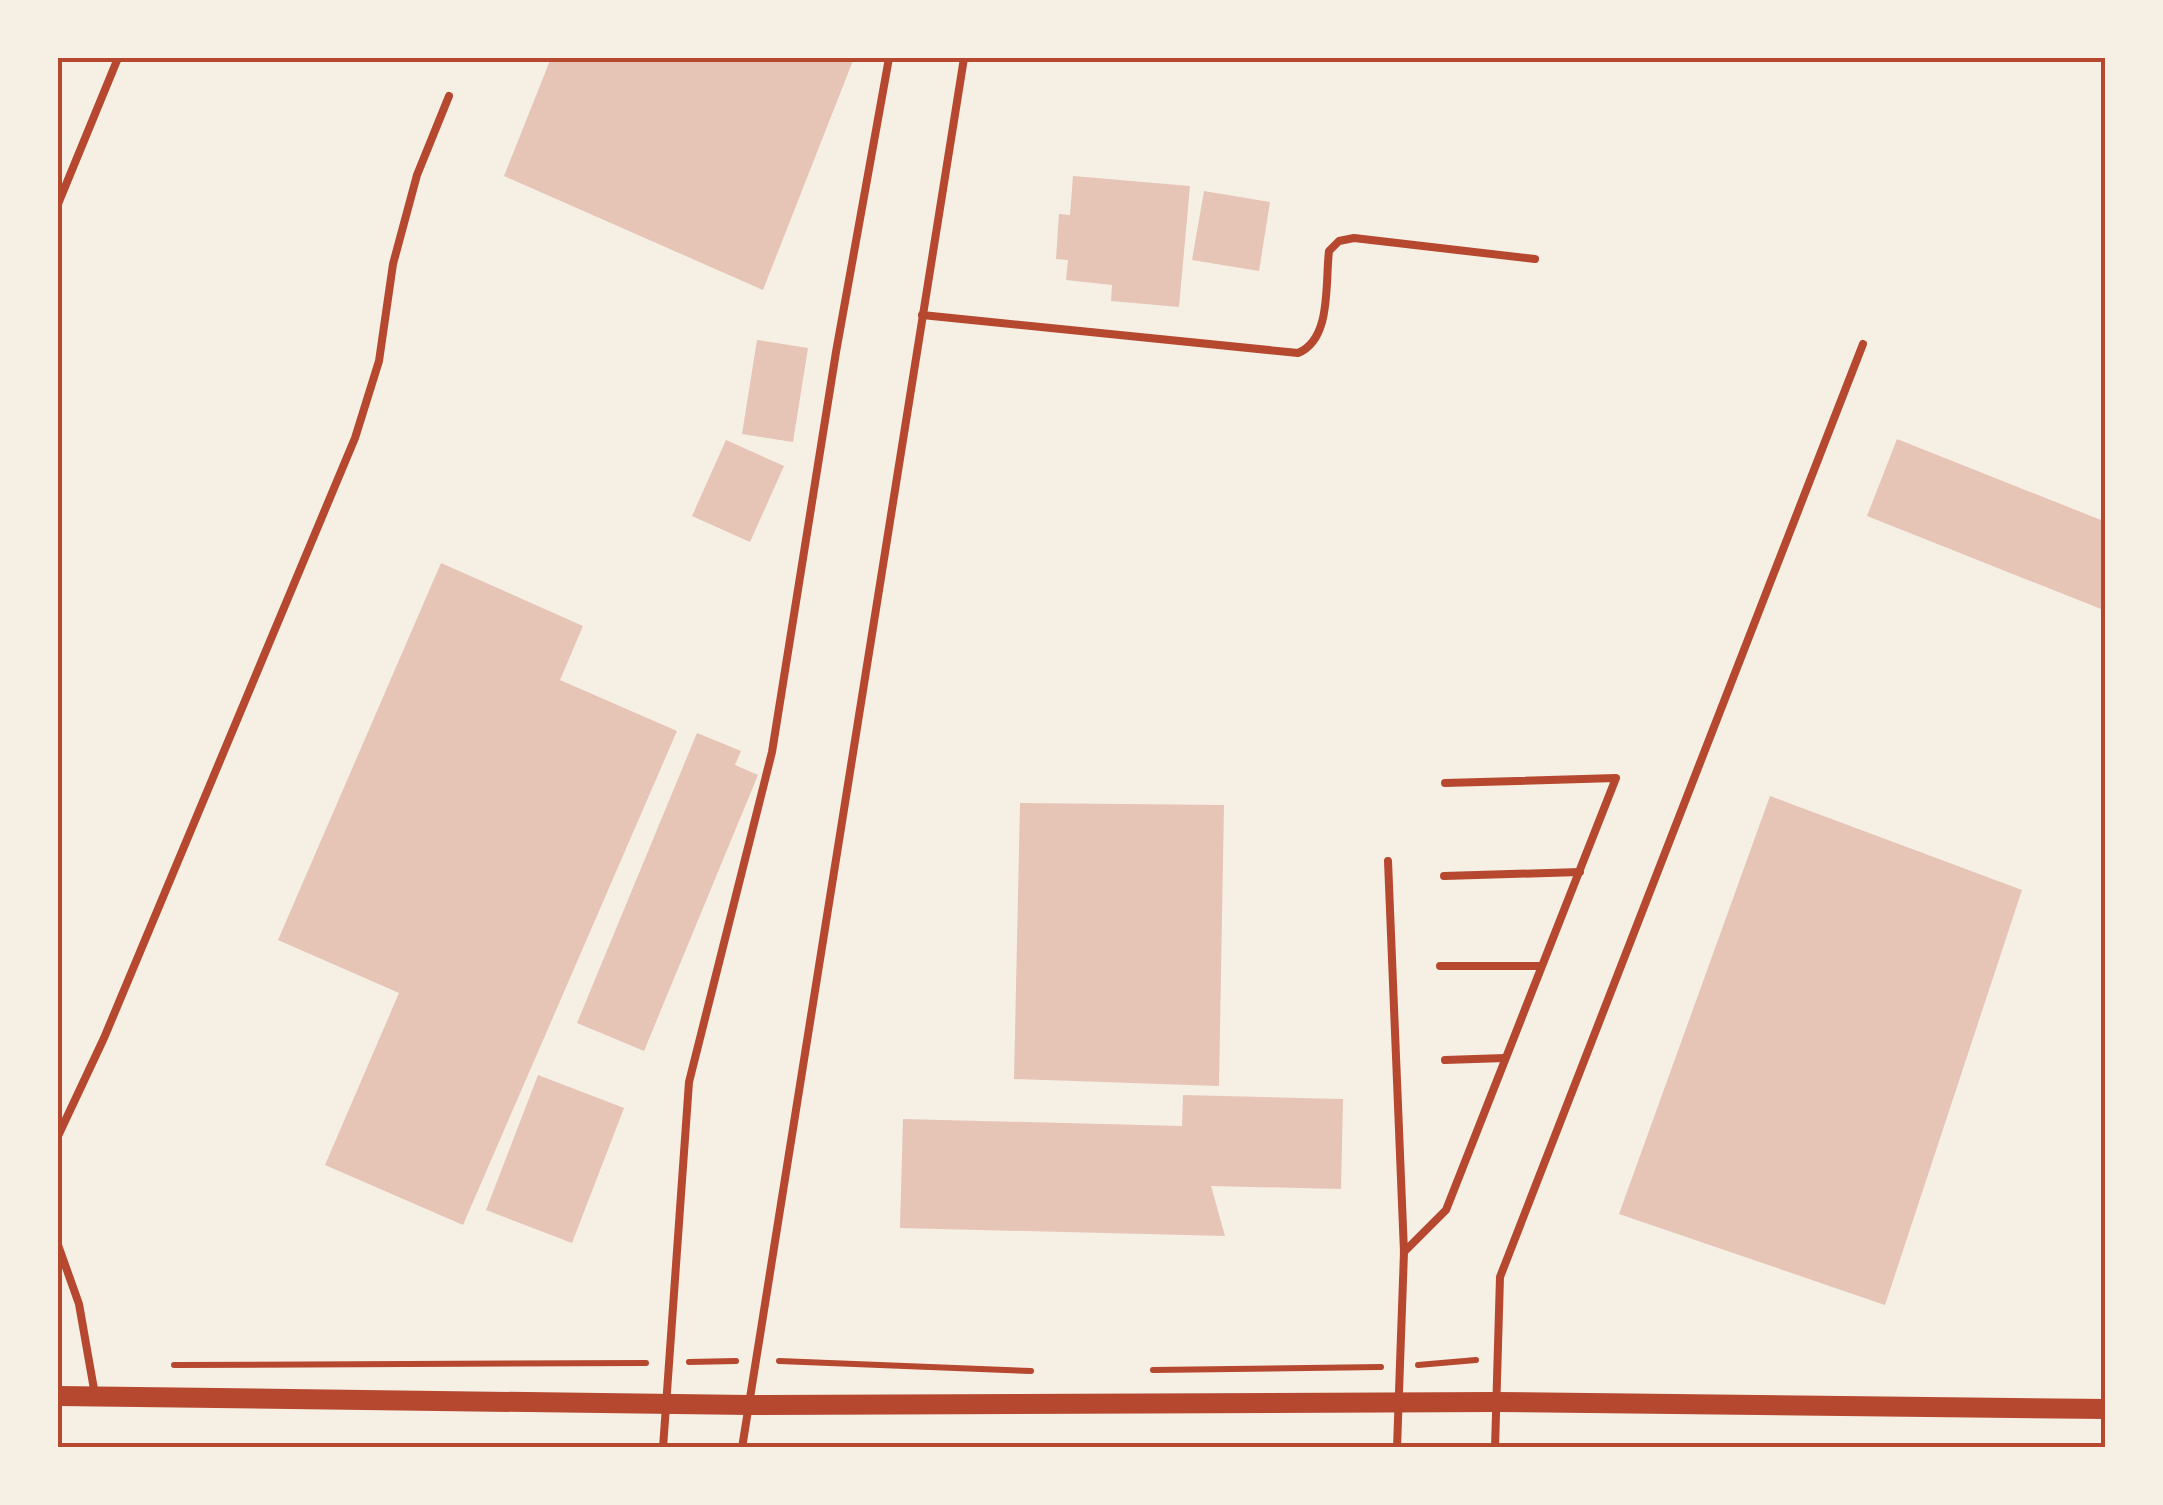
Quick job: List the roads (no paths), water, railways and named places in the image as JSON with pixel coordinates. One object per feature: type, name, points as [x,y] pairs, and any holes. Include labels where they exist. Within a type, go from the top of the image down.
[{"type":"main road","points":[[58,1396],[749,1405],[1496,1402],[2106,1409]]},
{"type":"lane","points":[[58,204],[118,58]]},
{"type":"lane","points":[[663,1448],[688,1082],[772,752],[836,352],[889,58]]},
{"type":"lane","points":[[742,1448],[964,58]]},
{"type":"lane","points":[[58,1136],[104,1038],[355,438],[379,361],[394,264],[416,175],[449,96]]},
{"type":"lane","points":[[922,315],[1298,353],[1313,347],[1320,332],[1329,251],[1339,241],[1354,238],[1535,259]]},
{"type":"lane","points":[[1496,1448],[1500,1277],[1863,344]]},
{"type":"lane","points":[[1404,1252],[1446,1210],[1616,778],[1445,784]]},
{"type":"lane","points":[[1388,861],[1404,1252],[1398,1448]]},
{"type":"lane","points":[[1444,876],[1580,872]]},
{"type":"lane","points":[[1440,966],[1540,966]]},
{"type":"lane","points":[[1445,1060],[1505,1058]]},
{"type":"lane","points":[[58,1245],[79,1304],[95,1396]]}]
